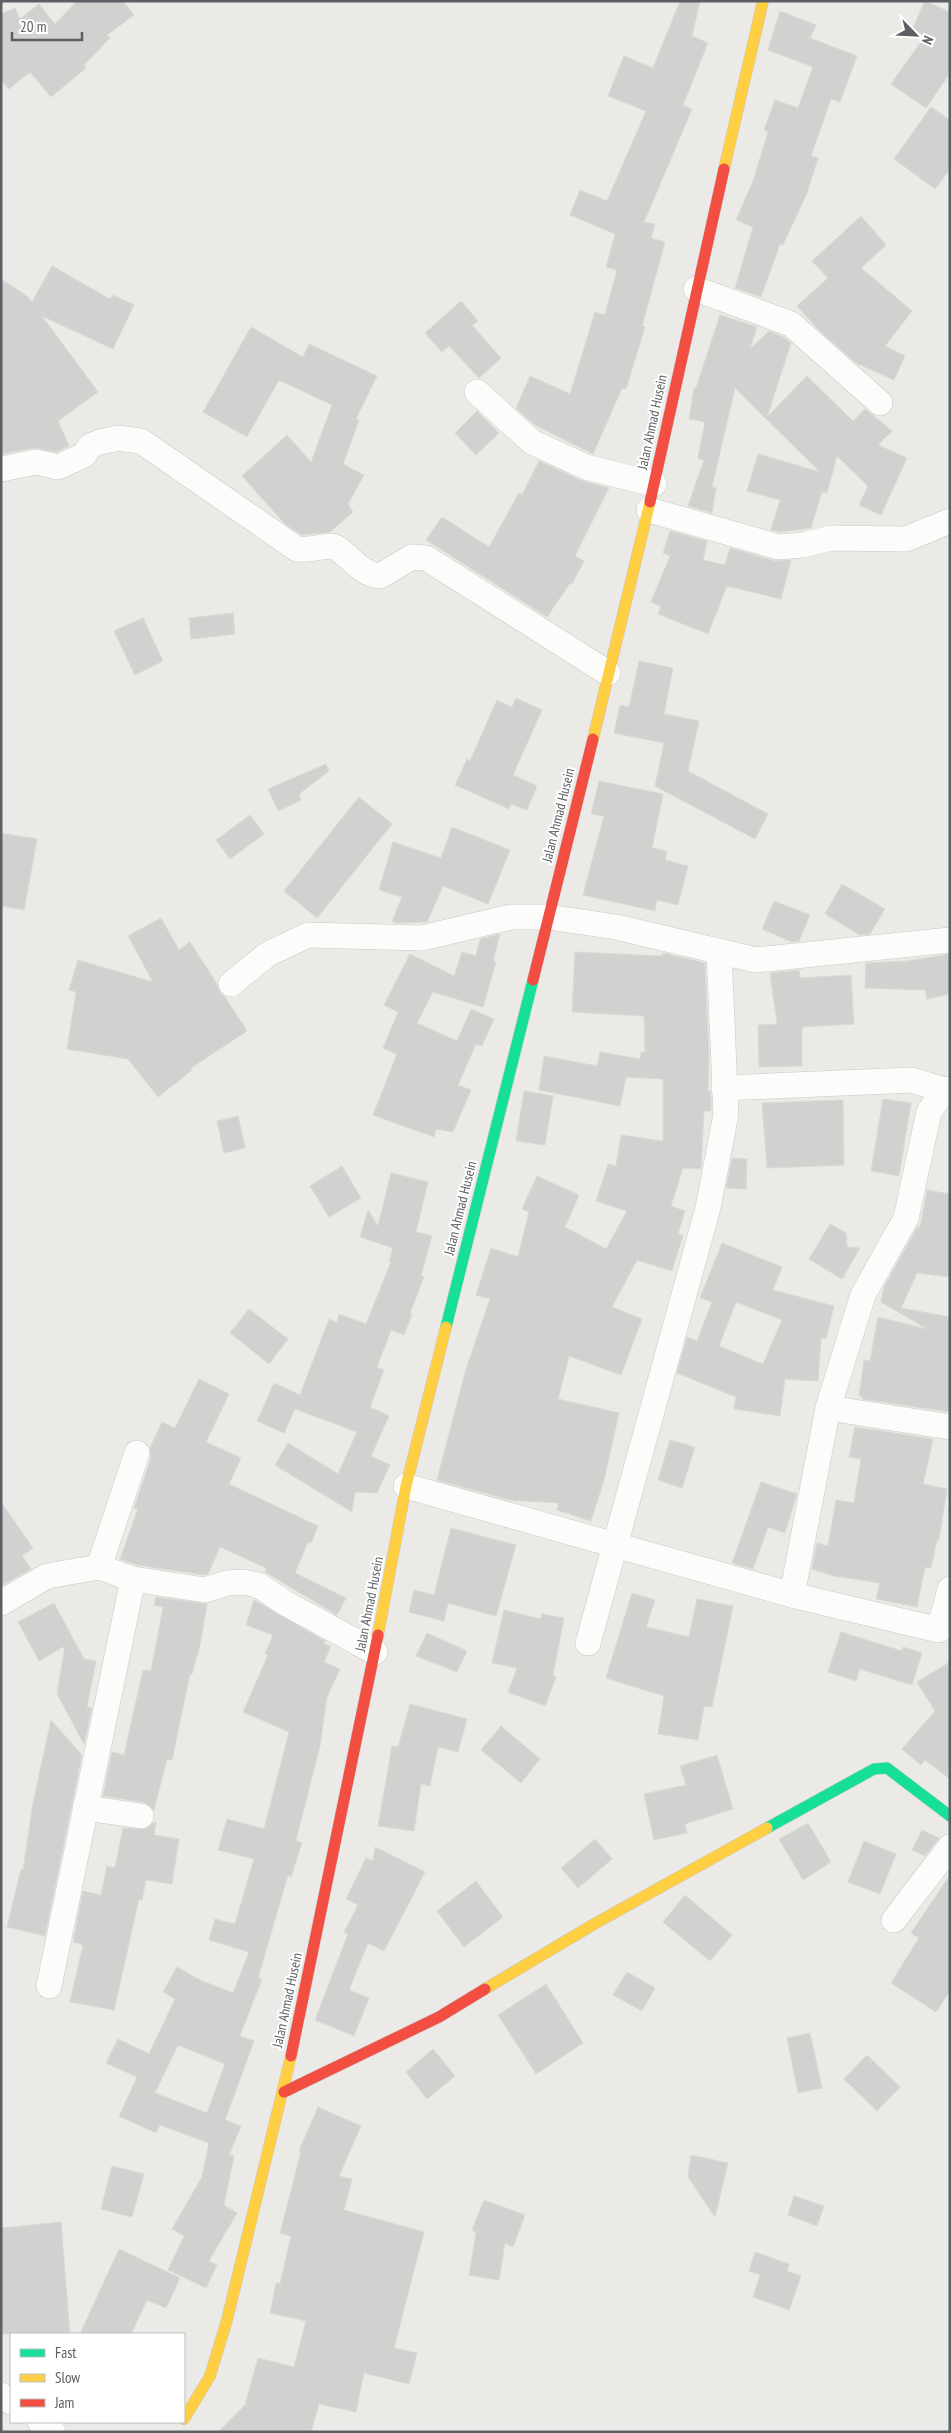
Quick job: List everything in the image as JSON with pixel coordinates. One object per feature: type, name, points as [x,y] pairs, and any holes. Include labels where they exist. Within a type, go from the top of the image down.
[{"type":"main road","name":"Jalan Ahmad Husein","points":[[185,2416],[210,2376],[227,2320],[284,2092],[375,1652],[406,1486],[608,673],[638,561],[696,289],[763,1]]},
{"type":"main road","points":[[284,2092],[439,2017],[596,1923],[874,1769],[887,1768],[950,1816]]},
{"type":"street","points":[[696,289],[791,324],[880,404]]},
{"type":"street","points":[[477,392],[532,442],[586,467],[654,484]]},
{"type":"street","points":[[1,469],[36,462],[58,466],[84,455],[90,446],[100,442],[118,438],[141,441],[297,549],[308,551],[331,546],[367,574],[380,576],[412,558],[426,558],[608,673]]},
{"type":"street","points":[[649,510],[779,547],[803,545],[831,538],[906,539],[950,521]]},
{"type":"street","points":[[230,984],[268,954],[308,935],[422,938],[511,917],[548,917],[616,927],[756,960],[950,940]]},
{"type":"street","points":[[588,1643],[708,1208],[726,1114],[719,951]]},
{"type":"street","points":[[724,1088],[912,1080],[947,1090],[929,1112],[906,1218],[863,1296],[828,1408],[792,1595]]},
{"type":"street","points":[[828,1408],[950,1426]]},
{"type":"street","points":[[99,1567],[137,1453]]},
{"type":"street","points":[[406,1486],[792,1595],[945,1632],[950,1589]]},
{"type":"street","points":[[1,1603],[47,1576],[99,1567],[133,1579],[205,1590],[228,1583],[243,1582],[258,1585],[286,1603],[375,1652]]},
{"type":"street","points":[[49,1986],[133,1579]]},
{"type":"street","points":[[85,1808],[141,1816]]},
{"type":"street","points":[[894,1920],[950,1847]]},
{"type":"street","points":[[41,2423],[53,2432]]},
{"type":"building","points":[[77,1],[123,1],[134,15],[107,35],[110,38],[84,65],[86,68],[51,97],[30,72],[9,89],[1,80],[1,14],[15,8],[20,19],[39,4],[55,24]]},
{"type":"building","points":[[680,1],[700,1],[692,36],[708,43],[683,105],[692,109],[644,222],[655,224],[651,238],[665,242],[642,326],[645,327],[626,389],[622,388],[593,454],[535,425],[516,408],[530,376],[570,394],[595,312],[605,315],[617,270],[606,267],[615,234],[570,215],[580,190],[607,201],[646,111],[608,96],[624,56],[653,68]]},
{"type":"building","points":[[925,1],[950,12],[950,73],[926,108],[891,84],[925,36],[912,30]]},
{"type":"building","points":[[780,11],[816,25],[810,38],[857,56],[840,102],[831,99],[811,156],[818,158],[807,193],[783,245],[780,244],[761,297],[735,288],[753,227],[736,220],[753,181],[768,132],[764,130],[775,100],[798,108],[813,67],[768,50]]},
{"type":"building","points":[[931,107],[950,120],[950,169],[935,189],[894,159]]},
{"type":"building","points":[[861,216],[886,245],[861,268],[912,311],[885,346],[905,356],[894,380],[856,363],[819,330],[797,306],[828,278],[812,261]]},
{"type":"building","points":[[52,266],[110,299],[113,295],[134,305],[113,349],[42,316],[98,392],[58,421],[69,446],[56,452],[34,448],[1,454],[1,279],[27,296],[32,302]]},
{"type":"building","points":[[461,301],[478,321],[472,325],[501,358],[479,378],[449,346],[442,352],[425,333]]},
{"type":"building","points":[[720,315],[757,327],[750,349],[769,331],[791,343],[767,417],[807,376],[853,421],[865,409],[892,431],[878,445],[907,458],[881,515],[859,505],[868,486],[837,456],[827,493],[822,492],[811,528],[780,532],[771,530],[780,500],[747,491],[758,454],[820,472],[735,388],[712,487],[716,488],[712,513],[688,506],[704,460],[698,458],[705,422],[689,419],[694,388],[696,388]]},
{"type":"building","points":[[251,327],[303,357],[309,344],[377,376],[356,419],[359,420],[343,464],[364,475],[348,504],[353,512],[330,532],[302,535],[285,524],[242,476],[287,435],[311,462],[332,405],[279,380],[247,437],[203,412]]},
{"type":"building","points":[[477,411],[499,433],[476,455],[455,433]]},
{"type":"building","points":[[539,461],[580,480],[609,488],[575,556],[584,561],[572,584],[570,583],[547,617],[426,540],[442,517],[489,547],[519,493],[522,495]]},
{"type":"building","points":[[670,531],[707,541],[703,560],[725,565],[730,548],[775,561],[791,560],[781,599],[727,586],[708,634],[658,614],[661,606],[651,602],[670,556],[663,553]]},
{"type":"building","points":[[233,613],[235,634],[191,639],[189,618]]},
{"type":"building","points":[[143,618],[163,661],[135,675],[114,631]]},
{"type":"building","points":[[639,661],[673,668],[664,714],[699,721],[688,771],[768,814],[755,839],[655,786],[664,743],[614,733],[620,705],[629,707]]},
{"type":"building","points":[[516,698],[542,710],[513,775],[537,786],[527,810],[511,804],[509,809],[455,785],[467,759],[470,761],[497,700],[512,707]]},
{"type":"building","points":[[326,764],[329,771],[299,794],[301,800],[278,811],[268,789]]},
{"type":"building","points":[[599,781],[663,794],[652,848],[667,851],[665,860],[688,866],[678,905],[657,900],[655,911],[583,895],[604,816],[591,814]]},
{"type":"building","points":[[359,797],[392,824],[317,918],[284,891]]},
{"type":"building","points":[[250,815],[264,834],[230,859],[216,840]]},
{"type":"building","points":[[452,827],[510,850],[488,904],[443,886],[427,922],[396,923],[392,921],[402,897],[379,890],[393,842],[441,858]]},
{"type":"building","points":[[1,833],[37,839],[24,910],[1,906]]},
{"type":"building","points":[[842,884],[885,909],[870,934],[860,935],[825,914]]},
{"type":"building","points":[[774,901],[810,915],[799,941],[792,942],[762,929]]},
{"type":"building","points":[[161,918],[179,950],[190,942],[217,984],[220,993],[225,997],[247,1031],[191,1068],[192,1070],[158,1097],[128,1059],[67,1049],[76,992],[69,990],[78,960],[153,982],[128,936]]},
{"type":"building","points":[[500,934],[493,961],[496,962],[483,1007],[433,992],[417,1023],[457,1041],[471,1009],[494,1019],[482,1046],[476,1044],[458,1085],[471,1090],[453,1132],[436,1129],[434,1137],[373,1115],[397,1054],[383,1048],[398,1012],[384,1005],[410,954],[454,976],[462,952],[476,956],[480,939]]},
{"type":"building","points":[[575,952],[662,956],[663,953],[705,963],[709,1056],[708,1091],[711,1092],[711,1111],[704,1111],[701,1169],[683,1168],[671,1206],[685,1211],[678,1234],[683,1235],[672,1271],[637,1260],[612,1307],[642,1319],[621,1375],[569,1356],[558,1399],[619,1413],[604,1480],[591,1521],[557,1510],[559,1503],[510,1500],[437,1480],[466,1369],[490,1299],[476,1295],[491,1248],[518,1257],[529,1212],[522,1209],[537,1176],[579,1195],[565,1227],[606,1249],[627,1211],[596,1201],[608,1164],[616,1166],[621,1135],[663,1141],[663,1079],[626,1077],[620,1106],[539,1090],[544,1056],[597,1066],[600,1052],[640,1059],[641,1052],[645,1052],[644,1016],[572,1012]]},
{"type":"building","points":[[950,954],[950,994],[927,999],[925,990],[865,988],[866,963],[907,961]]},
{"type":"building","points":[[799,970],[800,978],[851,975],[854,1024],[802,1027],[802,1066],[759,1067],[758,1025],[777,1024],[770,973]]},
{"type":"building","points":[[524,1091],[553,1096],[545,1145],[516,1141]]},
{"type":"building","points":[[883,1099],[911,1103],[899,1176],[871,1171]]},
{"type":"building","points":[[843,1100],[844,1165],[767,1168],[762,1103]]},
{"type":"building","points":[[238,1116],[245,1148],[224,1153],[217,1121]]},
{"type":"building","points":[[732,1158],[747,1159],[746,1189],[726,1188]]},
{"type":"building","points":[[342,1166],[361,1198],[329,1217],[310,1186]]},
{"type":"building","points":[[391,1173],[428,1182],[416,1232],[432,1236],[421,1276],[424,1277],[404,1335],[391,1330],[377,1367],[384,1370],[370,1407],[389,1416],[371,1456],[390,1465],[377,1493],[355,1492],[352,1512],[275,1465],[288,1443],[338,1474],[357,1432],[295,1409],[284,1433],[257,1421],[274,1383],[300,1395],[329,1319],[337,1323],[339,1314],[366,1324],[391,1262],[389,1262],[393,1248],[360,1237],[368,1210],[378,1226]]},
{"type":"building","points":[[927,1190],[950,1194],[950,1277],[917,1273],[901,1308],[950,1317],[950,1412],[862,1399],[862,1396],[859,1396],[864,1360],[870,1361],[878,1317],[927,1329],[881,1302],[884,1287],[918,1226],[920,1228]]},
{"type":"building","points":[[830,1224],[846,1233],[847,1247],[860,1248],[842,1279],[809,1259]]},
{"type":"building","points":[[722,1243],[782,1267],[773,1290],[834,1306],[826,1339],[821,1338],[818,1381],[785,1379],[780,1416],[734,1409],[736,1397],[677,1373],[687,1337],[697,1341],[712,1302],[700,1298]],"holes":[[[736,1302],[782,1320],[763,1364],[719,1346]]]},
{"type":"building","points":[[249,1309],[288,1339],[269,1364],[230,1333]]},
{"type":"building","points":[[199,1379],[229,1394],[206,1442],[241,1458],[229,1484],[318,1526],[311,1543],[308,1542],[295,1573],[346,1598],[337,1615],[265,1572],[266,1568],[220,1547],[208,1574],[204,1575],[137,1565],[120,1559],[138,1509],[134,1508],[151,1458],[150,1448],[162,1422],[175,1428]]},
{"type":"building","points":[[855,1427],[933,1439],[923,1484],[947,1489],[939,1540],[937,1540],[931,1568],[925,1567],[917,1607],[876,1599],[880,1583],[834,1576],[812,1569],[817,1543],[828,1546],[836,1500],[854,1503],[861,1459],[849,1457]]},
{"type":"building","points":[[670,1440],[695,1447],[682,1488],[658,1480]]},
{"type":"building","points":[[761,1482],[797,1494],[785,1533],[768,1527],[753,1569],[732,1563]]},
{"type":"building","points":[[1,1502],[33,1548],[22,1556],[31,1569],[3,1585],[1,1582]]},
{"type":"building","points":[[451,1528],[516,1545],[496,1616],[448,1603],[444,1621],[409,1612],[414,1590],[434,1595]]},
{"type":"building","points":[[632,1593],[655,1600],[646,1627],[689,1637],[697,1599],[733,1606],[712,1707],[704,1706],[698,1740],[658,1734],[664,1696],[606,1678]]},
{"type":"building","points":[[156,1597],[207,1604],[200,1645],[192,1674],[190,1674],[172,1760],[167,1759],[154,1810],[143,1802],[103,1796],[112,1752],[124,1755],[143,1670],[151,1671],[163,1607],[154,1605]]},
{"type":"building","points":[[254,1600],[325,1641],[324,1644],[331,1646],[324,1662],[340,1669],[327,1697],[320,1746],[296,1840],[302,1843],[291,1877],[288,1875],[258,1978],[262,1979],[240,2036],[254,2041],[225,2120],[241,2126],[229,2155],[234,2156],[224,2205],[237,2213],[209,2261],[217,2265],[206,2288],[168,2270],[184,2236],[172,2229],[202,2177],[209,2143],[160,2125],[156,2133],[119,2116],[137,2077],[106,2063],[118,2039],[149,2054],[175,1999],[163,1992],[177,1967],[200,1980],[233,1993],[249,1952],[209,1940],[215,1919],[235,1924],[254,1859],[218,1850],[227,1819],[264,1829],[289,1732],[243,1712],[268,1655],[265,1654],[273,1635],[246,1625]],"holes":[[[178,2045],[225,2064],[207,2113],[155,2093]]]},
{"type":"building","points":[[54,1603],[84,1659],[96,1661],[87,1707],[92,1708],[84,1744],[57,1694],[65,1646],[39,1661],[18,1622]]},
{"type":"building","points":[[504,1610],[541,1619],[542,1614],[564,1618],[553,1675],[556,1677],[545,1706],[508,1692],[517,1668],[492,1663]]},
{"type":"building","points":[[841,1632],[902,1651],[903,1647],[922,1653],[912,1685],[860,1669],[856,1681],[828,1672]]},
{"type":"building","points":[[427,1633],[467,1651],[457,1672],[416,1656]]},
{"type":"building","points":[[950,1662],[950,1779],[925,1760],[921,1765],[902,1749],[935,1711],[917,1682]]},
{"type":"building","points":[[410,1704],[467,1719],[458,1752],[438,1747],[430,1786],[421,1784],[414,1831],[378,1826],[392,1746],[398,1747]]},
{"type":"building","points":[[51,1720],[82,1755],[45,1936],[7,1927],[21,1869],[23,1870],[33,1803]]},
{"type":"building","points":[[501,1726],[540,1759],[521,1783],[481,1750]]},
{"type":"building","points":[[717,1755],[733,1809],[685,1824],[687,1833],[654,1840],[644,1794],[686,1785],[680,1766]]},
{"type":"building","points":[[153,1823],[156,1823],[154,1835],[179,1839],[172,1884],[146,1880],[142,1900],[139,1899],[114,2010],[70,2002],[83,1945],[73,1942],[83,1891],[101,1895],[107,1866],[115,1868],[123,1828],[146,1829]]},
{"type":"building","points":[[808,1823],[831,1862],[803,1880],[779,1839]]},
{"type":"building","points":[[922,1830],[939,1838],[925,1856],[912,1850]]},
{"type":"building","points":[[595,1839],[612,1859],[578,1888],[561,1868]]},
{"type":"building","points":[[864,1841],[896,1854],[880,1894],[848,1882]]},
{"type":"building","points":[[375,1847],[425,1872],[384,1951],[368,1943],[349,1990],[369,1998],[354,2036],[315,2020],[348,1934],[344,1932],[358,1905],[346,1899],[366,1858],[373,1861]]},
{"type":"building","points":[[950,1875],[950,1991],[936,2012],[891,1983],[919,1938],[911,1933]]},
{"type":"building","points":[[476,1881],[503,1917],[464,1947],[437,1911]]},
{"type":"building","points":[[685,1895],[732,1935],[710,1961],[663,1922]]},
{"type":"building","points":[[627,1972],[655,1988],[642,2011],[613,1995]]},
{"type":"building","points":[[546,1984],[583,2043],[536,2074],[498,2015]]},
{"type":"building","points":[[810,2033],[822,2088],[798,2093],[787,2038]]},
{"type":"building","points":[[433,2049],[455,2076],[427,2099],[406,2072]]},
{"type":"building","points":[[867,2055],[900,2087],[877,2111],[844,2079]]},
{"type":"building","points":[[318,2107],[361,2126],[339,2176],[352,2179],[344,2210],[424,2232],[394,2348],[417,2353],[409,2384],[364,2373],[356,2412],[319,2404],[311,2432],[218,2432],[245,2405],[258,2358],[294,2367],[306,2321],[270,2313],[276,2283],[280,2284],[291,2236],[280,2233],[301,2152],[299,2151]]},
{"type":"building","points":[[691,2155],[728,2163],[715,2217],[688,2177]]},
{"type":"building","points":[[112,2166],[144,2174],[132,2217],[101,2209]]},
{"type":"building","points":[[794,2196],[824,2206],[817,2226],[788,2215]]},
{"type":"building","points":[[484,2200],[525,2215],[513,2247],[505,2243],[499,2280],[469,2275],[476,2232],[472,2230]]},
{"type":"building","points":[[61,2222],[70,2333],[1,2334],[1,2228]]},
{"type":"building","points":[[119,2249],[180,2278],[166,2308],[147,2300],[131,2333],[80,2333]]},
{"type":"building","points":[[755,2252],[789,2264],[787,2271],[801,2276],[789,2310],[753,2297],[760,2275],[749,2271]]},
{"type":"traffic: fast","points":[[446,1327],[533,980]]},
{"type":"traffic: fast","points":[[767,1828],[874,1769],[887,1768],[950,1816]]},
{"type":"traffic: slow","points":[[724,169],[763,1]]},
{"type":"traffic: slow","points":[[593,739],[650,502]]},
{"type":"traffic: slow","points":[[378,1635],[406,1486],[446,1327]]},
{"type":"traffic: slow","points":[[485,1989],[596,1923],[767,1828]]},
{"type":"traffic: slow","points":[[185,2417],[210,2376],[227,2320],[291,2056]]},
{"type":"traffic: jam","points":[[650,502],[724,169]]},
{"type":"traffic: jam","points":[[533,980],[593,739]]},
{"type":"traffic: jam","points":[[291,2056],[378,1635]]},
{"type":"traffic: jam","points":[[284,2092],[439,2017],[485,1989]]}]
